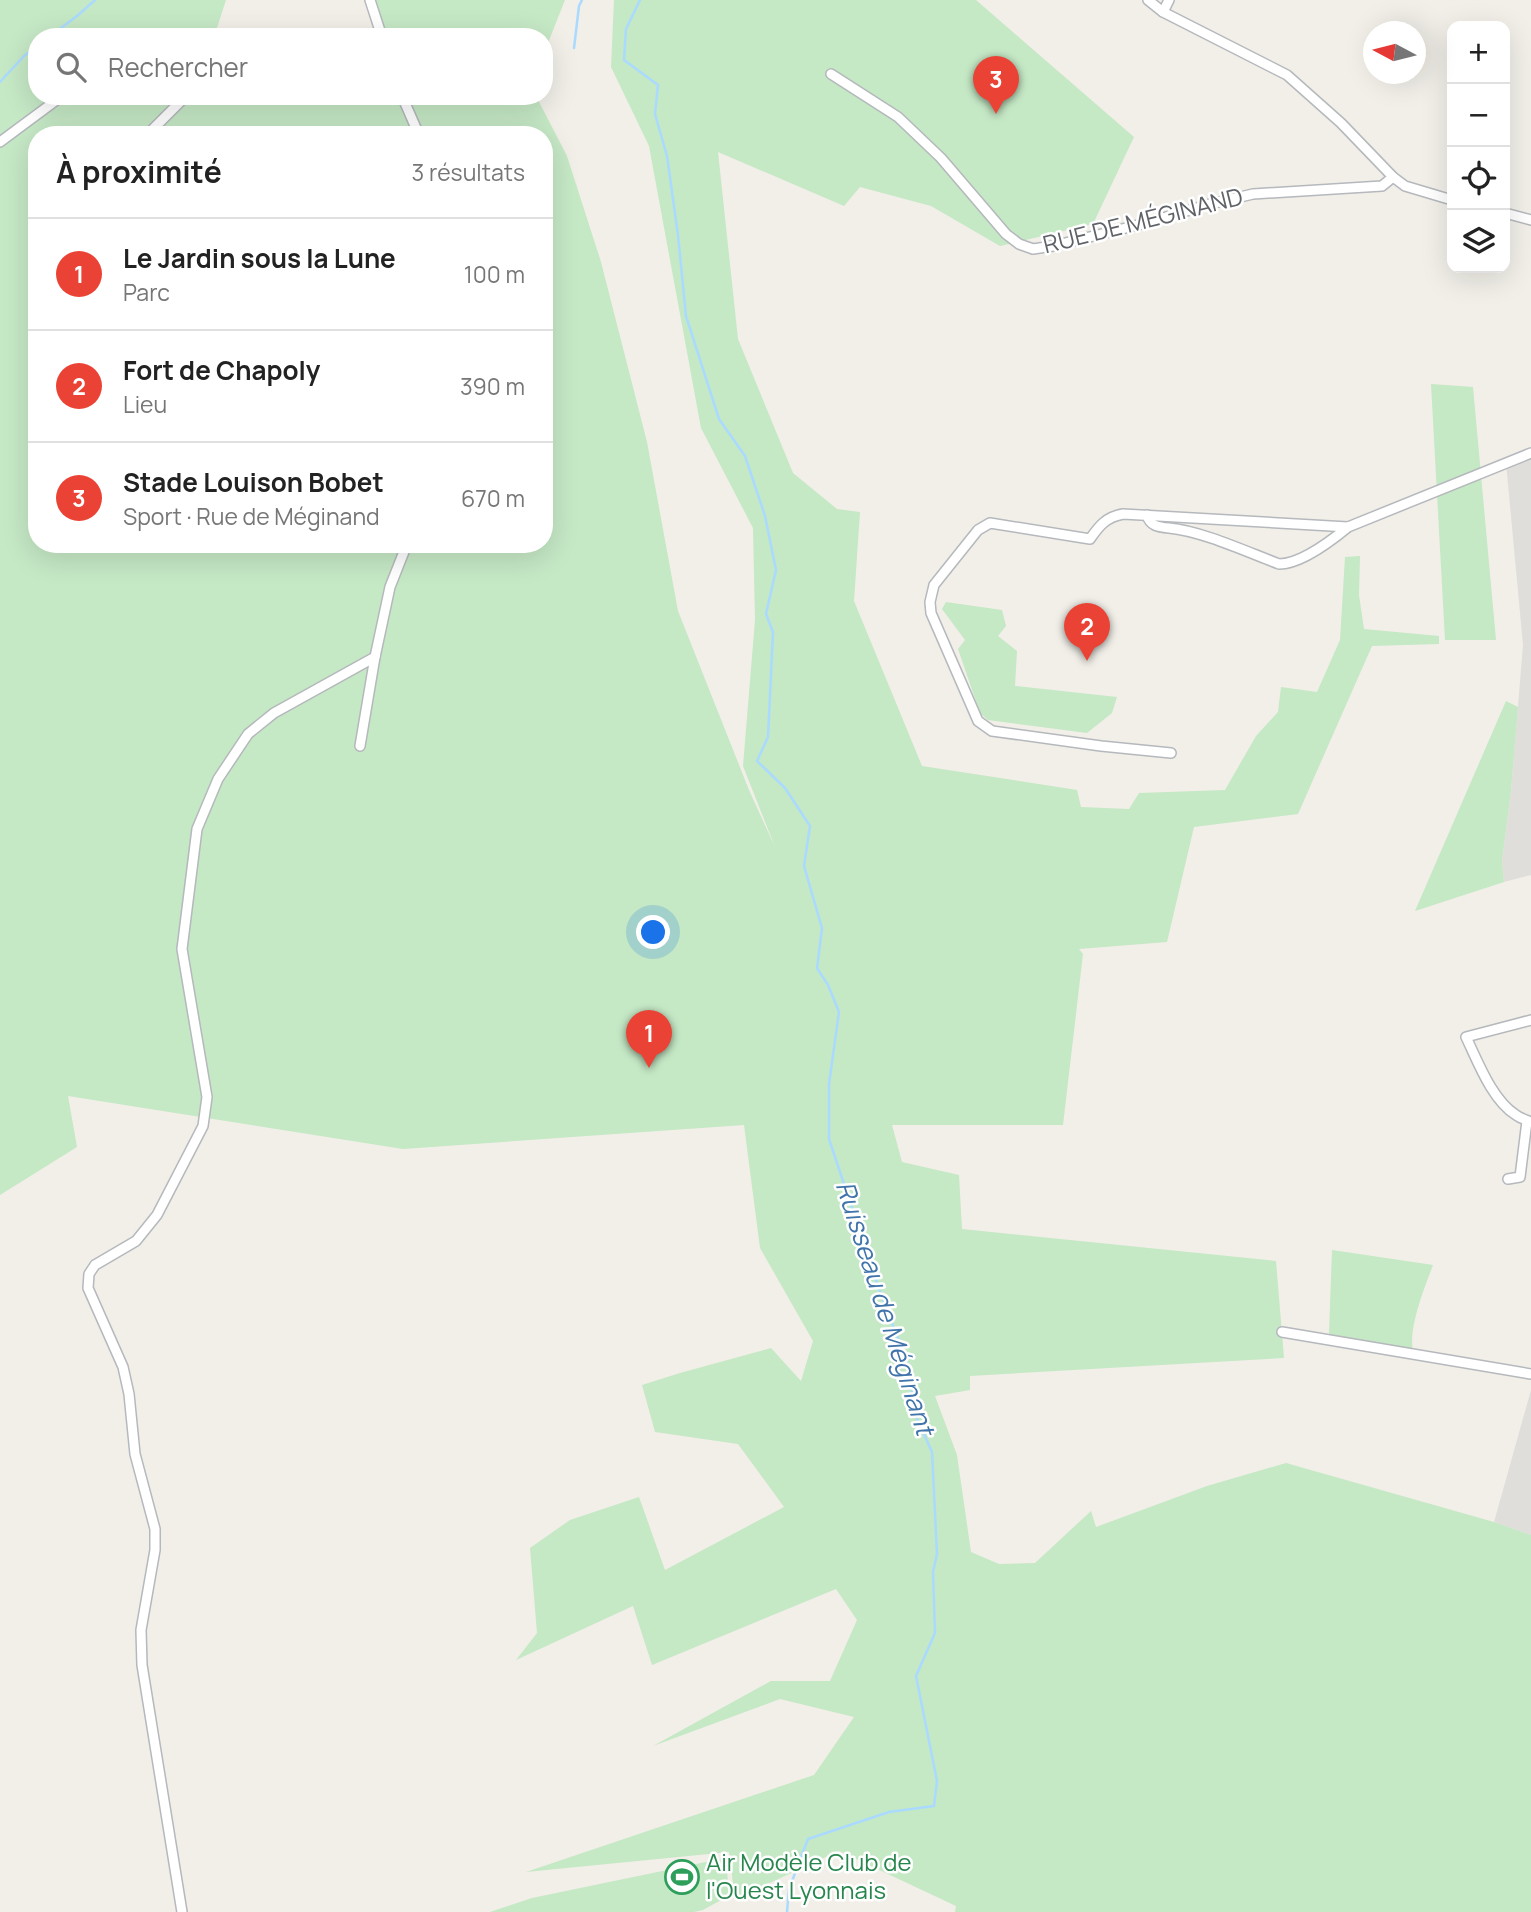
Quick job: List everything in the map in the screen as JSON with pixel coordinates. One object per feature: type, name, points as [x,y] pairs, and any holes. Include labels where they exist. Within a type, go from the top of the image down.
[{"type":"street","points":[[370,0],[379,28]]},
{"type":"street","points":[[1147,0],[1163,12],[1287,75],[1340,123],[1393,177],[1405,186],[1447,199]]},
{"type":"street","points":[[1163,12],[1169,0]]},
{"type":"street","name":"RUE DE MÉGINAND","points":[[831,74],[898,117],[941,159],[1006,234],[1019,244],[1033,249],[1133,227],[1253,194],[1382,186],[1393,177]]},
{"type":"street","points":[[0,142],[50,105]]},
{"type":"street","points":[[156,126],[177,105]]},
{"type":"street","points":[[406,105],[415,126]]},
{"type":"street","points":[[1510,214],[1531,220]]},
{"type":"street","points":[[1147,515],[1150,523],[1156,526],[1183,529],[1279,564],[1292,563],[1332,540],[1348,527],[1531,453]]},
{"type":"street","points":[[1171,753],[992,730],[978,721],[931,613],[930,602],[934,585],[978,530],[990,523],[1090,540],[1103,522],[1112,516],[1123,514],[1348,527]]},
{"type":"street","points":[[359,746],[390,587],[403,553]]},
{"type":"street","points":[[181,1912],[142,1665],[141,1630],[155,1550],[155,1529],[135,1454],[130,1394],[123,1367],[88,1288],[89,1274],[95,1265],[136,1241],[158,1215],[203,1126],[207,1097],[182,949],[197,829],[218,779],[248,734],[274,713],[375,657]]},
{"type":"street","points":[[1508,1179],[1520,1177],[1529,1122],[1515,1115],[1500,1100],[1484,1075],[1466,1037],[1531,1020]]},
{"type":"street","points":[[1282,1332],[1531,1374]]},
{"type":"shaded area","points":[[1531,455],[1531,875],[1504,882],[1502,861],[1511,791],[1523,645],[1506,463]]},
{"type":"shaded area","points":[[1531,1390],[1531,1535],[1494,1522]]},
{"type":"green space","points":[[0,0],[226,0],[217,28],[28,28],[28,105],[541,105],[552,126],[28,126],[28,553],[553,553],[553,129],[567,156],[601,262],[647,442],[678,611],[749,790],[775,847],[743,766],[755,620],[753,528],[701,428],[649,146],[611,67],[614,0],[976,0],[1134,137],[1093,224],[1000,246],[931,206],[860,187],[844,206],[718,152],[738,339],[793,473],[837,509],[860,512],[854,601],[922,766],[1077,790],[1081,807],[1129,809],[1139,793],[1225,790],[1256,736],[1278,712],[1281,687],[1317,692],[1340,640],[1345,557],[1360,556],[1359,595],[1364,629],[1439,636],[1439,644],[1372,646],[1298,814],[1194,827],[1167,942],[1079,949],[1083,954],[1063,1125],[892,1125],[902,1162],[959,1175],[962,1229],[1276,1261],[1284,1358],[970,1376],[970,1390],[935,1396],[957,1455],[971,1552],[999,1564],[1035,1563],[1091,1511],[1096,1527],[1207,1486],[1286,1463],[1531,1535],[1531,1912],[955,1912],[956,1906],[839,1851],[735,1899],[729,1852],[526,1872],[814,1775],[854,1717],[780,1699],[653,1746],[771,1681],[830,1681],[857,1620],[836,1589],[652,1665],[633,1606],[516,1660],[537,1633],[530,1548],[570,1520],[639,1497],[665,1570],[784,1507],[738,1444],[655,1432],[642,1385],[771,1348],[801,1381],[813,1341],[760,1248],[744,1125],[403,1149],[68,1096],[77,1147],[0,1195]]},
{"type":"green space","points":[[370,0],[565,0],[553,30],[553,28],[379,28]]},
{"type":"green space","points":[[1431,384],[1473,387],[1496,640],[1445,640]]},
{"type":"green space","points":[[946,602],[1002,610],[1006,626],[998,636],[1017,651],[1015,686],[1117,697],[1112,713],[1087,733],[988,720],[980,713],[958,649],[965,640],[942,609]]},
{"type":"green space","points":[[1506,701],[1518,707],[1502,861],[1504,882],[1415,911]]},
{"type":"green space","points":[[1332,1250],[1433,1265],[1414,1322],[1414,1354],[1323,1339],[1329,1334]]},
{"type":"green space","name":"Air Modèle Club de l'Ouest Lyonnais","points":[[725,1858],[730,1895],[703,1910],[490,1912],[532,1898]]},
{"type":"waterway","points":[[61,28],[95,0]]},
{"type":"waterway","points":[[574,48],[582,0]]},
{"type":"waterway","name":"Ruisseau de Méginant","points":[[640,0],[626,29],[624,60],[658,85],[655,114],[667,156],[686,316],[719,419],[745,456],[765,516],[776,570],[766,614],[773,632],[768,737],[757,761],[785,788],[810,826],[804,866],[822,928],[817,968],[828,985],[839,1012],[829,1084],[829,1139],[879,1289],[913,1378],[911,1405],[932,1452],[937,1554],[933,1572],[935,1633],[916,1676],[937,1781],[934,1806],[889,1812],[808,1839],[789,1889],[787,1912]]},
{"type":"waterway","points":[[0,82],[28,53]]},
{"type":"place","name":"Stade Louison Bobet","points":[[996,114]]},
{"type":"place","name":"Fort de Chapoly","points":[[1087,661]]},
{"type":"place","name":"Le Jardin sous la Lune","points":[[649,1068]]},
{"type":"place","name":"Air Modèle Club de l'Ouest Lyonnais","points":[[682,1877]]}]
